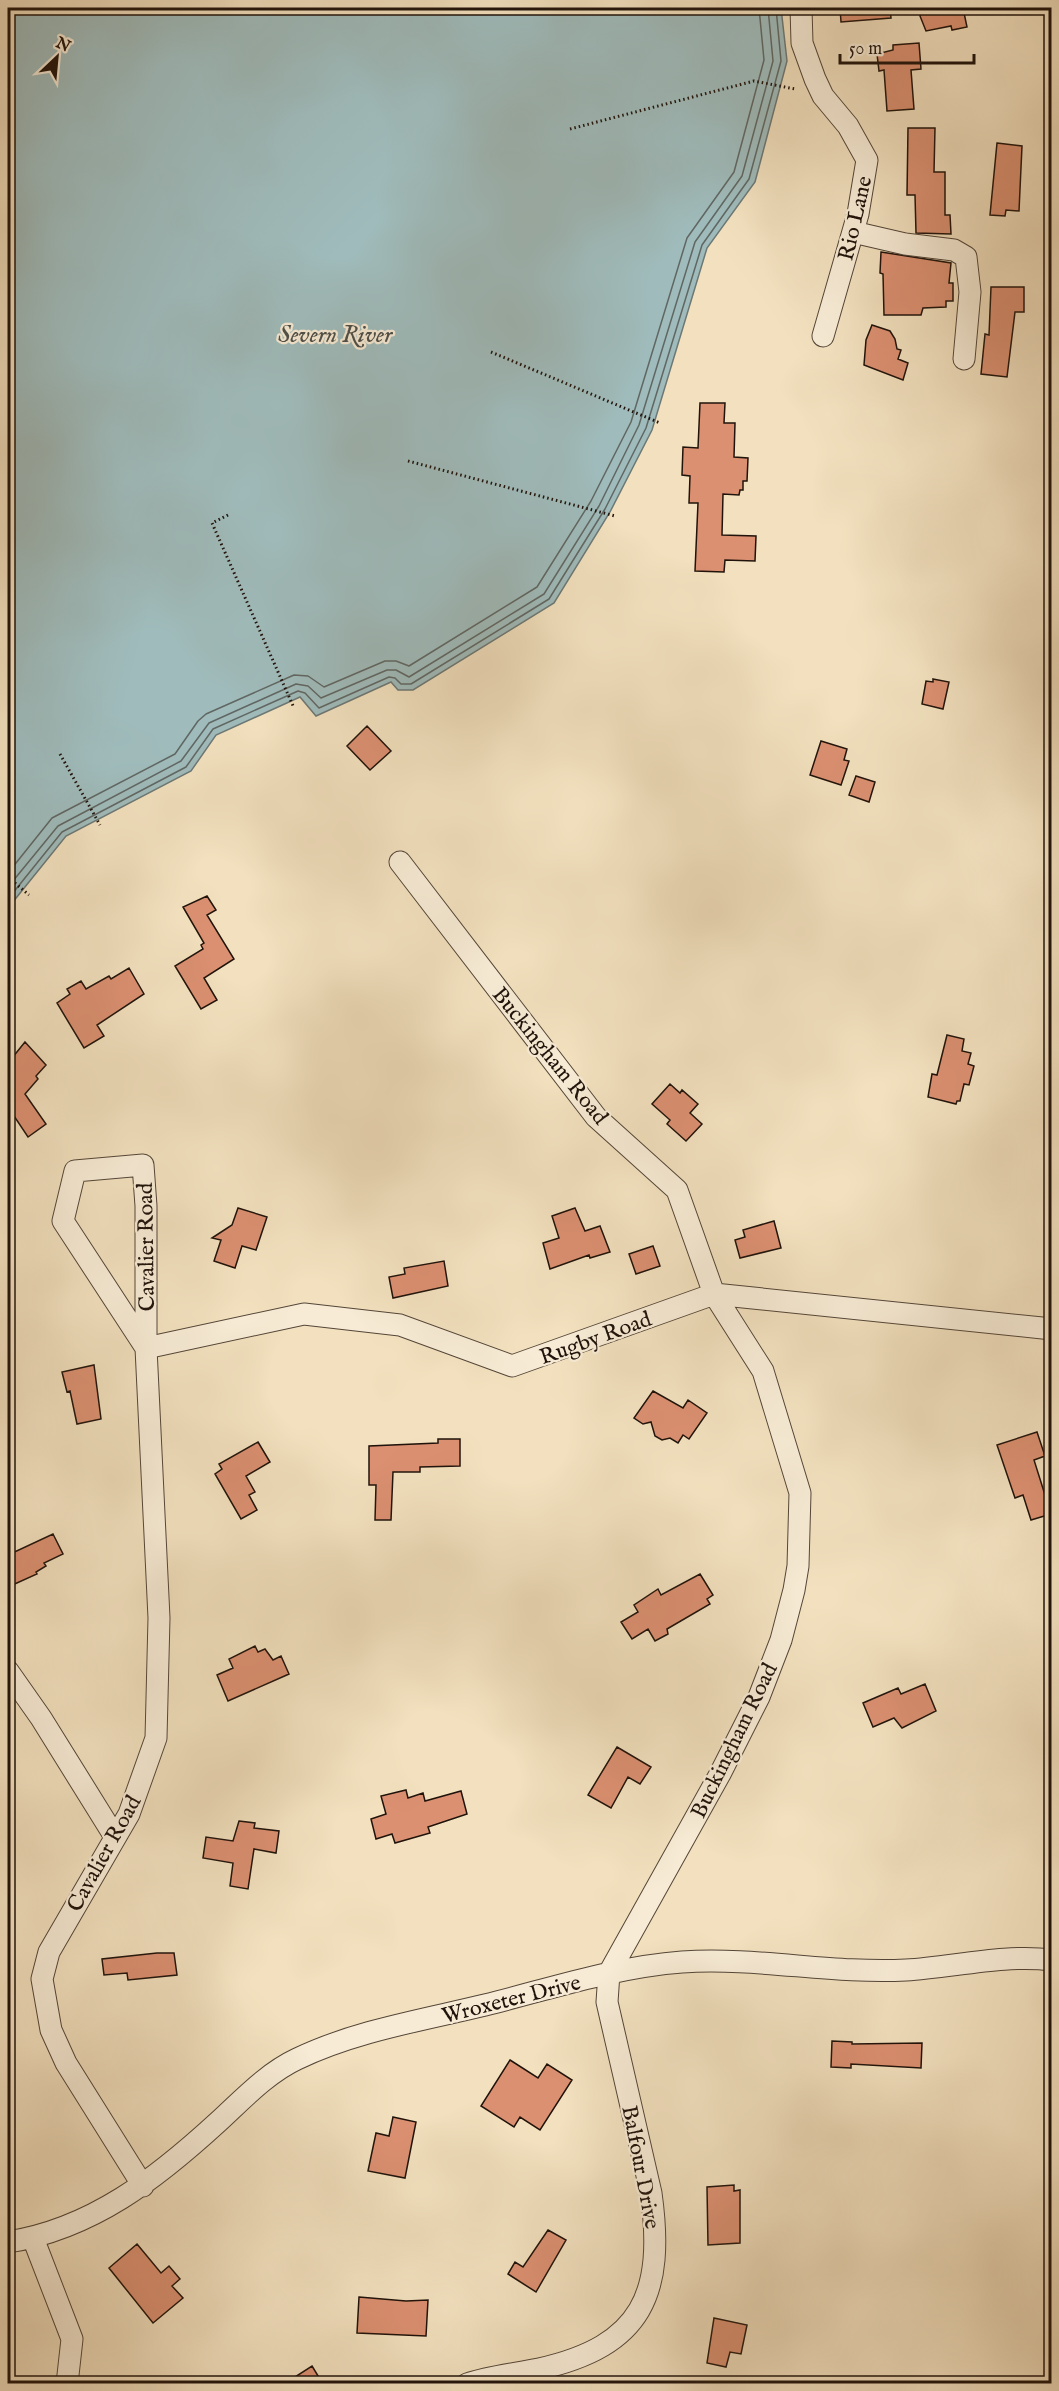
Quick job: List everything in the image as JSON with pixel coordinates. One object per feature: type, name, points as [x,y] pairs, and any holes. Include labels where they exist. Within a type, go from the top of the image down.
[{"type":"street","name":"Rio Lane","points":[[801,8],[802,43],[815,79],[824,96],[848,126],[867,160],[853,232],[823,336]]},
{"type":"street","points":[[853,232],[905,244],[954,250],[966,257],[970,292],[964,359]]},
{"type":"street","name":"Buckingham Road","points":[[400,862],[596,1117],[677,1190],[714,1294],[763,1371],[800,1493],[798,1566],[788,1615],[759,1697],[720,1774],[609,1973]]},
{"type":"street","name":"Cavalier Road","points":[[138,1325],[146,1206],[143,1165],[75,1171],[63,1221],[138,1325],[146,1348],[159,1618],[156,1738],[129,1814],[49,1952],[42,1979],[51,2030],[66,2063],[143,2186]]},
{"type":"street","name":"Rugby Road","points":[[146,1348],[304,1314],[400,1325],[512,1366],[714,1294],[1052,1329]]},
{"type":"street","points":[[8,1671],[41,1718],[115,1837]]},
{"type":"street","name":"Wroxeter Drive","points":[[8,2241],[33,2238],[70,2224],[143,2186],[266,2079],[296,2059],[360,2036],[609,1973],[681,1962],[744,1962],[905,1970],[968,1963],[1052,1960]]},
{"type":"street","name":"Balfour Drive","points":[[467,2384],[541,2368],[595,2352],[618,2338],[636,2317],[648,2286],[657,2255],[656,2225],[651,2193],[607,2002],[609,1973]]},
{"type":"street","points":[[33,2238],[72,2339],[67,2384]]},
{"type":"path","points":[[570,129],[754,81],[795,89]]},
{"type":"path","points":[[491,352],[660,423]]},
{"type":"path","points":[[408,461],[615,516]]},
{"type":"path","points":[[228,515],[212,523],[294,708]]},
{"type":"path","points":[[60,754],[100,825]]},
{"type":"path","points":[[8,877],[29,895]]},
{"type":"water","name":"Severn River","points":[[8,8],[781,8],[787,61],[755,182],[707,248],[652,430],[610,512],[554,603],[413,690],[398,690],[391,682],[316,716],[300,697],[216,735],[191,771],[66,836],[8,908]]},
{"type":"building","points":[[840,8],[890,8],[891,18],[841,22]]},
{"type":"building","points":[[922,8],[963,8],[967,27],[952,30],[951,26],[926,31],[920,16]]},
{"type":"building","points":[[919,43],[921,69],[911,70],[914,109],[887,111],[884,70],[879,71],[877,54],[893,50],[893,45]]},
{"type":"building","points":[[908,128],[935,128],[934,172],[945,172],[945,215],[950,215],[951,234],[916,233],[915,195],[907,195]]},
{"type":"building","points":[[997,143],[1022,146],[1019,211],[1006,210],[1005,216],[990,215]]},
{"type":"building","points":[[881,252],[951,263],[949,283],[953,283],[953,301],[946,301],[946,307],[923,308],[921,315],[884,315],[883,274],[880,273]]},
{"type":"building","points":[[991,287],[1024,287],[1024,312],[1015,312],[1007,377],[981,374],[985,334],[989,335]]},
{"type":"building","points":[[872,325],[890,331],[895,339],[897,349],[901,350],[898,359],[908,363],[903,380],[864,365],[866,340]]},
{"type":"building","points":[[700,403],[725,403],[724,423],[735,423],[734,457],[748,458],[747,481],[743,481],[743,490],[740,490],[739,495],[723,494],[722,535],[756,536],[755,561],[725,560],[724,572],[695,571],[698,503],[689,503],[690,476],[682,475],[683,447],[698,448]]},
{"type":"building","points":[[933,679],[949,682],[943,709],[922,704],[926,681],[933,682]]},
{"type":"building","points":[[367,726],[391,751],[370,770],[347,746]]},
{"type":"building","points":[[821,741],[847,749],[844,760],[849,761],[841,785],[810,775]]},
{"type":"building","points":[[856,776],[875,782],[869,802],[849,795]]},
{"type":"building","points":[[207,896],[216,910],[207,915],[234,959],[204,978],[217,1000],[201,1009],[175,966],[203,949],[201,945],[204,943],[183,907]]},
{"type":"building","points":[[129,968],[144,994],[97,1025],[104,1036],[84,1048],[57,1003],[70,994],[67,989],[81,981],[86,989],[109,976],[111,979]]},
{"type":"building","points":[[947,1035],[964,1039],[962,1051],[971,1053],[968,1064],[974,1066],[969,1085],[964,1084],[960,1101],[956,1104],[928,1097],[932,1074],[937,1075]]},
{"type":"building","points":[[25,1042],[46,1065],[25,1094],[46,1124],[28,1137],[8,1107],[8,1063]]},
{"type":"building","points":[[670,1084],[680,1093],[682,1090],[698,1104],[690,1113],[702,1124],[686,1141],[667,1124],[670,1120],[652,1104]]},
{"type":"building","points":[[238,1208],[267,1217],[256,1250],[242,1246],[235,1268],[214,1261],[221,1240],[212,1238],[232,1225]]},
{"type":"building","points":[[575,1208],[585,1231],[600,1226],[610,1252],[590,1258],[589,1255],[550,1269],[543,1243],[559,1238],[552,1216]]},
{"type":"building","points":[[774,1221],[781,1248],[740,1258],[735,1240],[745,1237],[743,1230]]},
{"type":"building","points":[[653,1246],[660,1266],[636,1274],[629,1254]]},
{"type":"building","points":[[444,1261],[448,1286],[393,1298],[389,1277],[405,1274],[404,1268]]},
{"type":"building","points":[[94,1365],[101,1419],[77,1424],[70,1391],[67,1392],[62,1372]]},
{"type":"building","points":[[653,1391],[683,1408],[688,1400],[707,1413],[689,1439],[683,1435],[678,1443],[670,1438],[662,1440],[655,1436],[651,1422],[643,1424],[634,1418]]},
{"type":"building","points":[[1037,1432],[1045,1456],[1034,1460],[1051,1514],[1031,1520],[1023,1495],[1015,1498],[997,1445]]},
{"type":"building","points":[[438,1439],[460,1439],[460,1466],[420,1467],[420,1472],[393,1472],[391,1520],[375,1520],[376,1485],[369,1485],[369,1446],[438,1443]]},
{"type":"building","points":[[258,1442],[270,1462],[246,1476],[255,1492],[249,1495],[257,1510],[241,1519],[215,1474],[222,1469],[219,1464]]},
{"type":"building","points":[[53,1534],[63,1554],[44,1563],[46,1566],[36,1572],[37,1574],[8,1587],[8,1555]]},
{"type":"building","points":[[700,1574],[713,1595],[707,1599],[710,1604],[667,1629],[668,1634],[655,1641],[648,1629],[632,1639],[621,1622],[638,1612],[634,1605],[658,1589],[661,1595]]},
{"type":"building","points":[[255,1646],[258,1652],[265,1649],[273,1660],[281,1656],[289,1674],[228,1701],[217,1675],[233,1668],[229,1659]]},
{"type":"building","points":[[925,1684],[936,1711],[902,1728],[894,1718],[873,1727],[863,1703],[898,1688],[901,1694]]},
{"type":"building","points":[[617,1747],[651,1767],[640,1784],[628,1777],[611,1808],[588,1795]]},
{"type":"building","points":[[406,1790],[408,1798],[423,1793],[425,1801],[461,1791],[467,1814],[428,1827],[430,1833],[395,1843],[392,1834],[376,1839],[371,1819],[386,1814],[381,1796]]},
{"type":"building","points":[[239,1821],[255,1823],[254,1828],[279,1831],[276,1853],[254,1849],[248,1889],[230,1886],[233,1863],[203,1858],[206,1837],[233,1841]]},
{"type":"building","points":[[174,1953],[177,1975],[128,1980],[127,1973],[104,1975],[102,1959]]},
{"type":"building","points":[[832,2041],[852,2042],[852,2044],[922,2043],[921,2068],[851,2064],[851,2068],[831,2067]]},
{"type":"building","points":[[510,2060],[538,2078],[547,2064],[572,2080],[540,2130],[520,2117],[514,2127],[481,2106]]},
{"type":"building","points":[[393,2117],[416,2122],[405,2178],[368,2171],[376,2133],[389,2136]]},
{"type":"building","points":[[734,2185],[734,2191],[740,2190],[740,2243],[708,2245],[707,2187]]},
{"type":"building","points":[[548,2230],[566,2240],[536,2292],[508,2274],[515,2262],[523,2267]]},
{"type":"building","points":[[137,2244],[161,2273],[169,2266],[180,2279],[172,2286],[183,2298],[153,2323],[109,2268]]},
{"type":"building","points":[[359,2297],[406,2301],[428,2300],[426,2336],[357,2333]]},
{"type":"building","points":[[714,2318],[747,2325],[741,2354],[730,2352],[726,2367],[707,2363]]},
{"type":"building","points":[[312,2366],[323,2384],[284,2384]]}]
